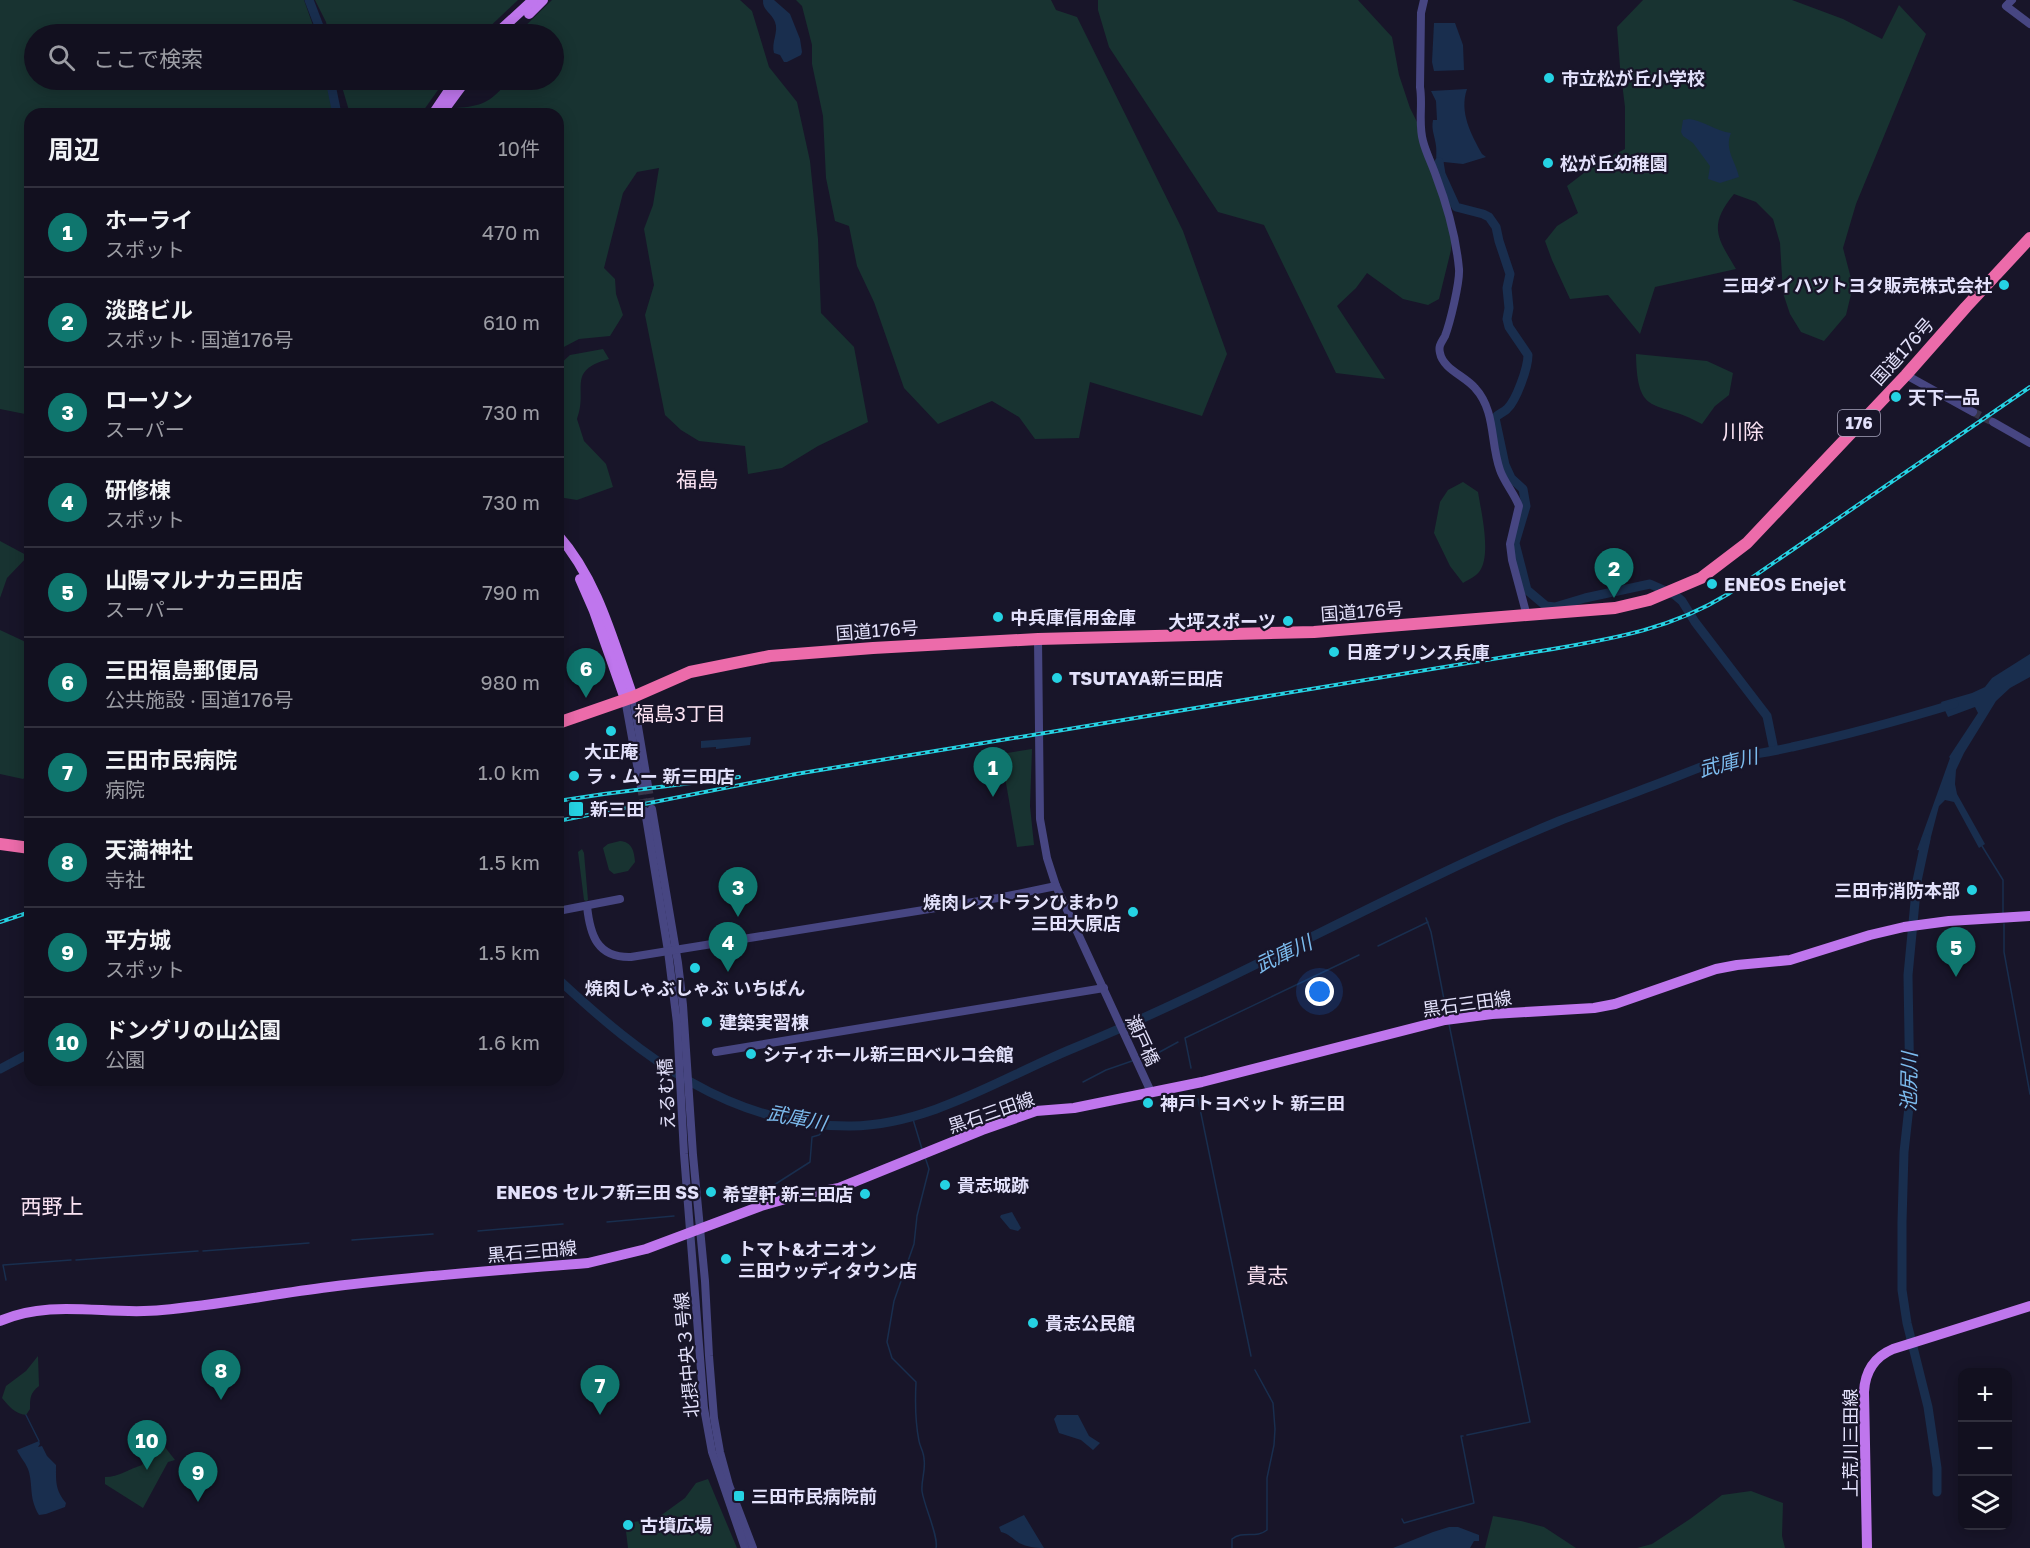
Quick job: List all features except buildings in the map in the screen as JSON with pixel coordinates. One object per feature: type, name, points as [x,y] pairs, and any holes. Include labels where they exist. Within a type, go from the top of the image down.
[{"type":"highway","name":"国道176号","points":[[564,721],[629,698],[690,672],[770,656],[1038,639],[1314,632],[1615,608],[1649,600],[1701,578],[1747,543],[1906,375],[2030,238]]},
{"type":"highway","points":[[0,844],[24,847]]},
{"type":"main road","points":[[507,24],[533,0]]},
{"type":"main road","points":[[518,24],[543,0]]},
{"type":"main road","points":[[437,108],[449,90]]},
{"type":"main road","points":[[445,108],[459,90]]},
{"type":"main road","points":[[564,544],[582,567],[603,612],[629,698]]},
{"type":"main road","points":[[564,554],[575,569],[584,588],[629,698]]},
{"type":"main road","name":"黒石三田線","points":[[0,1321],[13,1315],[33,1311],[76,1309],[159,1311],[331,1287],[588,1263],[646,1249],[761,1206],[838,1188],[982,1130],[1036,1111],[1074,1107],[1252,1070],[1445,1020],[1492,1014],[1594,1008],[1615,1004],[1716,969],[1790,960],[1870,934],[1904,927],[1949,921],[2030,916]]},
{"type":"main road","name":"上荒川三田線","points":[[1867,1548],[1865,1382],[1871,1365],[1886,1352],[2030,1306]]},
{"type":"street","points":[[1424,0],[1421,13],[1421,133],[1441,189],[1455,240],[1459,272],[1454,304],[1445,336],[1440,344],[1440,354],[1448,366],[1474,387],[1485,402],[1490,416],[1496,457],[1501,473],[1519,506],[1510,544],[1527,616]]},
{"type":"street","points":[[2012,0],[2006,6],[2030,24]]},
{"type":"street","points":[[1906,375],[1973,412]]},
{"type":"street","points":[[1992,422],[2030,443]]},
{"type":"street","name":"瀬戸橋","points":[[1038,639],[1041,819],[1047,858],[1056,886],[1150,1092]]},
{"type":"street","points":[[629,698],[645,787]]},
{"type":"street","points":[[648,810],[672,951]]},
{"type":"street","points":[[587,906],[592,934],[601,948],[624,957],[998,898],[1056,886]]},
{"type":"street","points":[[564,910],[620,899]]},
{"type":"street","name":"えるむ橋","points":[[672,951],[683,1005],[681,1035],[689,1154]]},
{"type":"street","points":[[716,1052],[1104,988]]},
{"type":"street","name":"北摂中央３号線","points":[[689,1154],[714,1418],[729,1485],[753,1548]]},
{"type":"street","name":"北摂中央３号線","points":[[695,1231],[701,1382],[707,1429],[717,1470],[745,1548]]},
{"type":"green space","points":[[0,0],[304,0],[312,24],[24,24],[24,90],[330,90],[334,108],[24,108],[24,414],[0,409]]},
{"type":"green space","points":[[315,0],[518,0],[493,24],[326,24]]},
{"type":"green space","points":[[552,0],[740,0],[752,11],[769,67],[797,102],[810,161],[818,239],[821,313],[854,347],[868,422],[818,446],[782,468],[748,474],[745,446],[699,441],[681,430],[665,415],[645,315],[654,285],[644,229],[653,205],[659,168],[637,172],[623,193],[604,268],[615,279],[616,294],[623,315],[610,336],[579,339],[564,347],[564,108],[456,108],[484,102],[500,90],[564,90],[564,24],[527,24]]},
{"type":"green space","points":[[796,0],[1051,0],[1056,10],[1077,17],[1183,231],[1227,354],[1202,416],[1090,382],[1079,438],[1035,439],[1019,417],[992,401],[938,424],[904,388],[874,302],[857,266],[849,226],[835,221],[826,178],[823,116],[812,64],[812,45],[802,6]]},
{"type":"green space","points":[[1098,0],[1358,0],[1392,37],[1399,75],[1410,108],[1451,202],[1451,250],[1439,299],[1428,305],[1403,299],[1367,273],[1356,288],[1337,306],[1385,379],[1336,373],[1264,225],[1218,212],[1109,47],[1098,10]]},
{"type":"green space","points":[[1643,0],[1792,0],[1843,19],[1882,39],[1899,5],[1926,34],[1856,204],[1843,248],[1853,286],[1846,315],[1824,341],[1801,332],[1790,314],[1783,293],[1780,243],[1773,219],[1756,202],[1734,194],[1721,215],[1718,232],[1736,269],[1655,287],[1640,334],[1608,295],[1570,299],[1545,241],[1557,226],[1578,213],[1567,186],[1593,166],[1625,149],[1625,107],[1617,27]]},
{"type":"green space","points":[[343,90],[438,90],[425,108],[348,108]]},
{"type":"green space","points":[[603,349],[609,359],[595,364],[583,375],[577,419],[584,441],[606,464],[613,487],[577,500],[564,498],[564,360],[570,355]]},
{"type":"green space","points":[[1636,354],[1707,361],[1733,373],[1729,395],[1715,406],[1702,424],[1661,408],[1645,398],[1640,389]]},
{"type":"green space","points":[[1463,482],[1478,492],[1485,555],[1479,572],[1463,583],[1450,566],[1434,533],[1440,502],[1448,490]]},
{"type":"green space","points":[[0,541],[24,554],[24,560],[7,578],[0,598]]},
{"type":"green space","points":[[0,630],[24,641],[24,778],[0,774]]},
{"type":"green space","points":[[1032,749],[1030,806],[1034,845],[1017,847],[1001,754]]},
{"type":"green space","points":[[620,841],[632,848],[635,862],[628,871],[614,874],[609,870],[603,848]]},
{"type":"green space","points":[[582,849],[588,900],[586,901],[584,900],[578,852]]},
{"type":"green space","points":[[38,1356],[39,1386],[31,1396],[30,1409],[26,1415],[12,1409],[2,1398],[6,1386],[26,1371]]},
{"type":"green space","points":[[145,1433],[154,1433],[175,1460],[168,1462],[143,1508],[105,1484],[105,1477],[142,1465],[146,1457],[140,1443]]},
{"type":"green space","points":[[708,1479],[737,1548],[628,1548],[625,1523],[656,1519],[685,1498],[696,1483]]},
{"type":"green space","points":[[1751,1491],[1783,1503],[1782,1536],[1785,1548],[1637,1548],[1652,1544],[1722,1495]]},
{"type":"green space","points":[[1493,1516],[1544,1527],[1576,1548],[1485,1548]]},
{"type":"water","points":[[763,0],[774,0],[790,14],[800,39],[801,55],[784,62],[780,55],[774,53],[776,26]]},
{"type":"water","points":[[1434,23],[1455,23],[1463,45],[1464,70],[1434,71],[1432,62]]},
{"type":"water","points":[[1467,89],[1464,106],[1467,123],[1482,154],[1486,157],[1463,164],[1444,162],[1438,167],[1432,127],[1433,120],[1437,120],[1436,101],[1431,91]]},
{"type":"water","points":[[1689,119],[1731,133],[1729,145],[1739,177],[1720,183],[1708,179],[1710,166],[1693,143],[1681,132],[1683,120]]},
{"type":"water","points":[[2030,654],[2030,677],[2010,688],[1996,701],[1956,770],[1957,794],[1985,844],[1979,848],[1954,802],[1945,800],[1939,806],[1927,852],[1917,850],[1949,757],[1978,713],[1975,707],[1948,717],[1941,702],[1985,687],[1992,678]]},
{"type":"water","points":[[751,737],[750,745],[716,749],[716,747],[701,748],[701,741]]},
{"type":"water","points":[[1012,1212],[1021,1228],[1018,1231],[1010,1229],[1000,1217]]},
{"type":"water","points":[[1057,1415],[1078,1415],[1089,1436],[1100,1443],[1093,1450],[1081,1440],[1059,1433],[1054,1419]]},
{"type":"water","points":[[39,1441],[38,1447],[42,1446],[47,1456],[56,1465],[58,1489],[66,1503],[65,1507],[39,1515],[32,1498],[28,1469],[17,1450]]},
{"type":"water","points":[[1024,1515],[1044,1548],[1019,1543],[1001,1532],[999,1527]]},
{"type":"water","points":[[1458,1527],[1479,1535],[1479,1541],[1474,1541],[1470,1548],[1393,1548],[1433,1532]]},
{"type":"waterway","points":[[309,0],[318,24]]},
{"type":"waterway","points":[[332,90],[336,108]]},
{"type":"waterway","points":[[1439,162],[1441,174],[1456,207],[1483,214],[1489,217],[1496,227],[1510,274],[1507,288],[1509,308],[1507,319],[1509,327],[1528,355],[1518,392],[1507,409],[1495,418],[1505,465],[1511,478],[1523,489],[1526,506],[1515,543],[1527,590],[1546,606],[1555,607],[1650,584],[1675,595],[1682,601],[1695,622],[1767,716],[1774,750]]},
{"type":"waterway","name":"武庫川","points":[[564,984],[622,1035],[656,1060],[691,1082],[728,1100],[766,1114],[807,1123],[851,1126],[880,1124],[938,1109],[966,1098],[1135,1022],[1498,847],[1559,821],[1719,761],[1833,737],[1954,704]]},
{"type":"waterway","name":"池尻川","points":[[1926,839],[1917,881],[1908,975],[1910,1098],[1904,1152],[1902,1290],[1907,1323],[1928,1407],[1937,1468],[1937,1492]]},
{"type":"waterway","points":[[1982,846],[2003,880],[2003,913]]},
{"type":"waterway","points":[[1426,918],[1431,932],[1447,1015]]},
{"type":"waterway","points":[[1378,946],[1428,922]]},
{"type":"waterway","points":[[2004,924],[2004,952],[2030,1094]]},
{"type":"waterway","points":[[1191,1068],[1185,1038],[1359,955]]},
{"type":"waterway","points":[[1449,1024],[1530,1422],[1467,1435]]},
{"type":"waterway","points":[[1139,1058],[1150,1052],[1156,1054],[1178,1042]]},
{"type":"waterway","name":"武庫川","points":[[0,1069],[24,1056]]},
{"type":"waterway","points":[[1083,1082],[1106,1070],[1132,1061]]},
{"type":"waterway","points":[[1198,1099],[1251,1356]]},
{"type":"waterway","points":[[912,1116],[922,1149]]},
{"type":"waterway","points":[[763,1192],[810,1162],[812,1137],[819,1135],[828,1126]]},
{"type":"waterway","points":[[925,1157],[929,1169],[917,1216],[914,1244],[894,1301],[887,1342],[892,1358],[916,1382],[917,1426],[924,1463],[922,1491],[936,1548]]},
{"type":"waterway","points":[[607,1222],[674,1216]]},
{"type":"waterway","points":[[478,1231],[563,1224]]},
{"type":"waterway","points":[[352,1240],[433,1234]]},
{"type":"waterway","points":[[203,1251],[309,1243]]},
{"type":"waterway","points":[[76,1260],[198,1251]]},
{"type":"waterway","points":[[6,1280],[3,1265],[71,1260]]},
{"type":"waterway","points":[[1232,1548],[1232,1539],[1236,1536],[1258,1534],[1267,1530],[1267,1478],[1275,1429],[1273,1403],[1255,1370]]},
{"type":"waterway","points":[[26,1415],[39,1441]]},
{"type":"waterway","points":[[1402,1519],[1404,1523],[1474,1503],[1461,1436],[1463,1436]]},
{"type":"tunnel","points":[[1973,412],[1993,422]]},
{"type":"tunnel","points":[[648,786],[652,809]]},
{"type":"tunnel","points":[[641,787],[645,811]]},
{"type":"railway","points":[[564,820],[796,774],[1553,649],[1644,630],[1686,615],[1728,594],[2030,387]]},
{"type":"railway","points":[[564,800],[739,777]]},
{"type":"railway","points":[[0,922],[24,914]]},
{"type":"place","name":"市立松が丘小学校","points":[[1549,78]]},
{"type":"place","name":"松が丘幼稚園","points":[[1548,163]]},
{"type":"place","name":"三田ダイハツトヨタ販売株式会社","points":[[2004,285]]},
{"type":"place","name":"天下一品","points":[[1896,397]]},
{"type":"place","name":"ENEOS Enejet","points":[[1712,584]]},
{"type":"place","name":"淡路ビル","points":[[1614,598]]},
{"type":"place","name":"中兵庫信用金庫","points":[[998,617]]},
{"type":"place","name":"大坪スポーツ","points":[[1288,621]]},
{"type":"place","name":"日産プリンス兵庫","points":[[1334,652]]},
{"type":"place","name":"TSUTAYA新三田店","points":[[1057,678]]},
{"type":"place","name":"三田福島郵便局","points":[[586,698]]},
{"type":"place","name":"大正庵","points":[[611,731]]},
{"type":"place","name":"ラ・ムー 新三田店","points":[[574,776]]},
{"type":"place","name":"ホーライ","points":[[993,797]]},
{"type":"place","name":"新三田","points":[[576,809]]},
{"type":"place","name":"三田市消防本部","points":[[1972,890]]},
{"type":"place","name":"焼肉レストランひまわり 三田大原店","points":[[1133,912]]},
{"type":"place","name":"ローソン","points":[[738,917]]},
{"type":"place","name":"焼肉しゃぶしゃぶ いちばん","points":[[695,968]]},
{"type":"place","name":"研修棟","points":[[728,972]]},
{"type":"place","name":"山陽マルナカ三田店","points":[[1956,977]]},
{"type":"place","name":"建築実習棟","points":[[707,1022]]},
{"type":"place","name":"シティホール新三田ベルコ会館","points":[[751,1054]]},
{"type":"place","name":"神戸トヨペット 新三田","points":[[1148,1103]]},
{"type":"place","name":"貴志城跡","points":[[945,1185]]},
{"type":"place","name":"ENEOS セルフ新三田 SS","points":[[711,1192]]},
{"type":"place","name":"希望軒 新三田店","points":[[865,1194]]},
{"type":"place","name":"トマト&オニオン 三田ウッディタウン店","points":[[726,1259]]},
{"type":"place","name":"貴志公民館","points":[[1033,1323]]},
{"type":"place","name":"天満神社","points":[[221,1400]]},
{"type":"place","name":"三田市民病院","points":[[600,1415]]},
{"type":"place","name":"ドングリの山公園","points":[[147,1470]]},
{"type":"place","name":"三田市民病院前","points":[[739,1496]]},
{"type":"place","name":"平方城","points":[[198,1502]]},
{"type":"place","name":"古墳広場","points":[[628,1525]]},
{"type":"district","name":"川除","points":[[1743,431]]},
{"type":"district","name":"福島","points":[[697,479]]},
{"type":"district","name":"福島3丁目","points":[[680,713]]},
{"type":"district","name":"西野上","points":[[52,1206]]},
{"type":"district","name":"貴志","points":[[1267,1275]]}]
